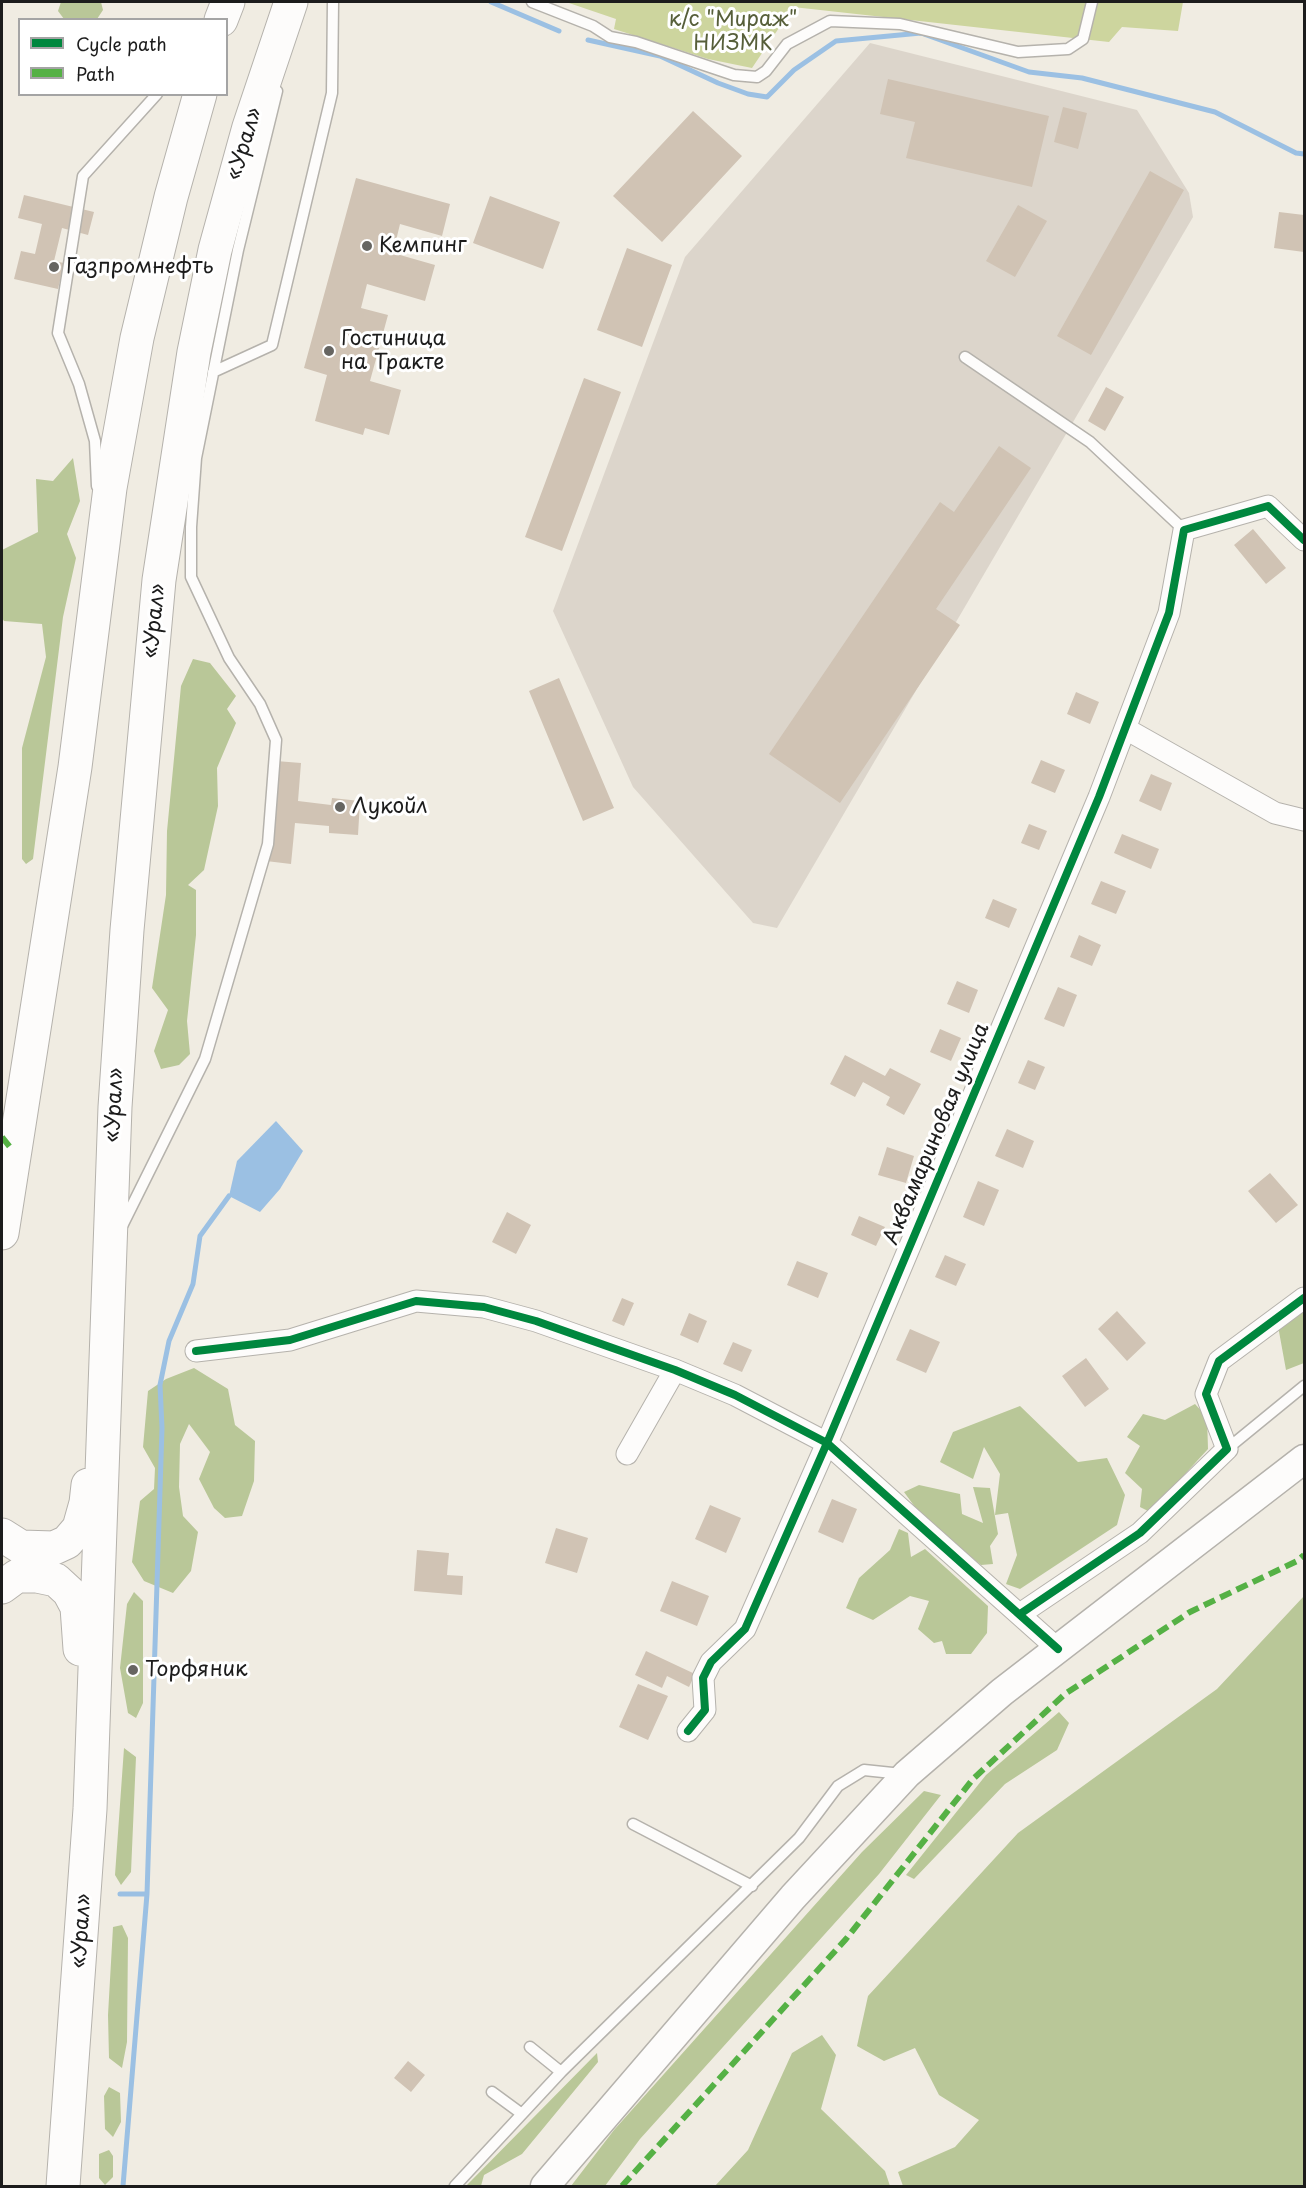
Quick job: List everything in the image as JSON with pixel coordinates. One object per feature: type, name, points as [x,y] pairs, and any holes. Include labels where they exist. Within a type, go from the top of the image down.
[{"type":"highway","name":"«Урал»","points":[[63,2187],[90,1809],[107,1350],[108,1255],[127,930],[146,705],[169,502],[194,352],[215,250],[249,127],[291,2]]},
{"type":"highway","points":[[2,1233],[75,767],[110,488],[137,338],[171,197],[199,96]]},
{"type":"highway","points":[[2,1534],[21,1547],[47,1548],[67,1542],[79,1528],[86,1503],[92,1420],[107,1350]]},
{"type":"highway","points":[[2,1587],[17,1576],[37,1575],[56,1580],[69,1592],[77,1607],[80,1622],[80,1739],[90,1809]]},
{"type":"main road","points":[[545,2187],[793,1897],[907,1774],[1002,1692],[1305,1459]]},
{"type":"street","points":[[1184,530],[1268,506],[1305,540]]},
{"type":"street","name":"Аквамариновая улица","points":[[688,1731],[705,1710],[703,1678],[711,1662],[745,1629],[827,1443],[1126,729],[1168,613],[1184,530]]},
{"type":"street","points":[[1126,729],[1275,813],[1305,820]]},
{"type":"street","points":[[1020,1614],[1140,1533],[1227,1449],[1206,1394],[1219,1361],[1305,1298]]},
{"type":"street","points":[[196,1351],[290,1340],[416,1301],[484,1307],[525,1318],[675,1370],[735,1395],[827,1443],[1058,1649]]},
{"type":"street","points":[[627,1454],[675,1370]]},
{"type":"lane","points":[[213,372],[272,345],[332,93],[333,2]]},
{"type":"lane","points":[[532,2],[593,26],[610,37],[636,42],[734,75],[757,77],[766,71],[787,44],[830,21],[900,24],[1018,52],[1068,49],[1083,39],[1092,2]]},
{"type":"lane","points":[[108,1255],[205,1059],[268,844],[276,740],[260,704],[229,658],[191,577],[190,527],[196,458],[213,372],[238,250],[280,81]]},
{"type":"lane","points":[[100,566],[95,441],[79,384],[58,333],[83,176],[155,96]]},
{"type":"lane","points":[[964,357],[1090,442],[1184,530]]},
{"type":"lane","points":[[1227,1449],[1305,1386]]},
{"type":"lane","points":[[455,2187],[561,2072],[799,1838],[838,1786],[864,1770],[907,1774]]},
{"type":"lane","points":[[633,1824],[752,1886]]},
{"type":"lane","points":[[530,2047],[561,2072]]},
{"type":"lane","points":[[492,2092],[522,2114]]},
{"type":"shaded area","points":[[870,43],[1137,110],[1189,193],[1193,217],[777,928],[753,923],[633,787],[553,611],[685,257]]},
{"type":"green space","points":[[61,2],[101,2],[103,10],[98,18],[63,18],[58,11]]},
{"type":"green space","name":"к/с \"Мираж\" НИЗМК","points":[[566,2],[1183,2],[1178,31],[1122,27],[1109,42],[793,7],[752,68],[708,59],[614,29],[616,19]]},
{"type":"green space","points":[[73,458],[80,501],[67,534],[76,558],[63,617],[33,859],[26,864],[22,859],[22,748],[46,657],[42,624],[4,621],[2,618],[2,550],[38,532],[36,479],[53,481]]},
{"type":"green space","points":[[193,659],[210,663],[236,696],[227,709],[236,723],[217,768],[218,806],[204,870],[188,885],[196,890],[196,935],[187,1021],[190,1054],[179,1065],[161,1069],[154,1051],[168,1010],[152,988],[166,895],[167,831],[181,686]]},
{"type":"green space","points":[[1304,1306],[1304,1363],[1286,1370],[1278,1326]]},
{"type":"green space","points":[[194,1368],[228,1389],[235,1425],[255,1441],[254,1481],[242,1516],[225,1518],[214,1508],[199,1479],[210,1452],[189,1424],[180,1444],[179,1487],[183,1516],[198,1532],[191,1571],[173,1593],[144,1581],[132,1562],[140,1501],[154,1489],[155,1468],[143,1447],[148,1391],[166,1379]]},
{"type":"green space","points":[[1195,1404],[1207,1417],[1208,1449],[1150,1512],[1140,1507],[1142,1489],[1125,1473],[1140,1446],[1127,1437],[1143,1414],[1165,1420]]},
{"type":"green space","points":[[1020,1406],[1078,1462],[1107,1458],[1125,1495],[1117,1525],[1020,1589],[1006,1584],[1017,1555],[1008,1513],[995,1515],[1000,1474],[984,1447],[973,1479],[940,1462],[953,1432]]},
{"type":"green space","points":[[919,1485],[960,1494],[962,1514],[983,1523],[973,1487],[990,1488],[998,1534],[990,1546],[993,1564],[981,1565],[923,1518],[904,1492]]},
{"type":"green space","points":[[899,1529],[908,1533],[911,1557],[925,1549],[988,1606],[987,1633],[971,1654],[946,1654],[942,1641],[934,1643],[918,1629],[929,1601],[910,1596],[873,1620],[846,1608],[859,1578],[890,1550]]},
{"type":"green space","points":[[134,1592],[143,1601],[143,1703],[136,1718],[128,1713],[120,1668],[127,1604]]},
{"type":"green space","points":[[1304,1596],[1304,2186],[903,2186],[898,2172],[955,2147],[979,2120],[939,2095],[915,2048],[884,2061],[857,2046],[868,1996],[1018,1833],[1217,1689]]},
{"type":"green space","points":[[1059,1712],[1069,1723],[1057,1750],[1005,1784],[914,1879],[906,1875],[986,1775]]},
{"type":"green space","points":[[124,1748],[136,1757],[131,1872],[121,1885],[115,1875]]},
{"type":"green space","points":[[924,1791],[941,1795],[879,1874],[640,2139],[605,2186],[571,2186],[614,2130],[862,1852]]},
{"type":"green space","points":[[122,1925],[128,1938],[127,2042],[122,2068],[109,2058],[108,2015],[113,1927]]},
{"type":"green space","points":[[822,2035],[836,2055],[821,2109],[885,2171],[890,2186],[715,2186],[748,2150],[792,2053]]},
{"type":"green space","points":[[597,2053],[598,2062],[522,2154],[484,2175],[481,2186],[466,2186]]},
{"type":"green space","points":[[109,2087],[120,2093],[121,2122],[113,2137],[105,2129],[104,2096]]},
{"type":"green space","points":[[109,2150],[113,2156],[113,2177],[105,2185],[99,2178],[99,2154]]},
{"type":"water","points":[[276,1121],[303,1151],[280,1189],[260,1212],[229,1196],[237,1161]]},
{"type":"building","points":[[888,79],[1049,116],[1032,187],[906,158],[915,122],[880,114]]},
{"type":"building","points":[[1063,107],[1087,113],[1078,149],[1054,142]]},
{"type":"building","points":[[693,111],[742,156],[662,242],[613,196]]},
{"type":"building","points":[[1150,171],[1184,190],[1091,355],[1057,336]]},
{"type":"building","points":[[356,178],[450,204],[442,236],[400,224],[393,253],[435,265],[425,301],[367,284],[361,308],[388,315],[370,381],[401,390],[389,435],[365,428],[363,435],[315,421],[327,375],[304,368]]},
{"type":"building","points":[[24,195],[94,212],[88,235],[62,228],[54,261],[64,263],[58,289],[14,279],[21,251],[35,254],[42,224],[18,218]]},
{"type":"building","points":[[490,196],[560,222],[543,269],[473,243]]},
{"type":"building","points":[[1018,205],[1047,221],[1015,277],[986,261]]},
{"type":"building","points":[[1279,212],[1304,215],[1304,252],[1274,248]]},
{"type":"building","points":[[627,248],[672,265],[642,347],[597,330]]},
{"type":"building","points":[[584,378],[621,392],[562,551],[525,537]]},
{"type":"building","points":[[1106,387],[1124,397],[1105,431],[1088,421]]},
{"type":"building","points":[[999,446],[1031,468],[936,609],[960,625],[840,803],[769,754],[940,502],[954,512]]},
{"type":"building","points":[[1253,529],[1286,568],[1266,584],[1234,545]]},
{"type":"building","points":[[559,678],[614,808],[583,821],[529,691]]},
{"type":"building","points":[[1076,692],[1099,702],[1090,724],[1067,714]]},
{"type":"building","points":[[1041,760],[1065,770],[1055,793],[1031,783]]},
{"type":"building","points":[[276,761],[301,763],[298,801],[331,805],[332,798],[360,801],[358,835],[329,833],[329,826],[295,823],[291,864],[266,861]]},
{"type":"building","points":[[1151,774],[1172,783],[1161,811],[1139,801]]},
{"type":"building","points":[[1029,824],[1047,831],[1039,850],[1021,843]]},
{"type":"building","points":[[1122,834],[1159,849],[1151,869],[1114,853]]},
{"type":"building","points":[[1101,881],[1126,891],[1116,914],[1091,904]]},
{"type":"building","points":[[993,899],[1017,909],[1009,928],[985,918]]},
{"type":"building","points":[[1079,935],[1101,945],[1092,966],[1070,957]]},
{"type":"building","points":[[957,981],[978,990],[969,1013],[947,1004]]},
{"type":"building","points":[[1058,987],[1077,995],[1064,1027],[1044,1019]]},
{"type":"building","points":[[940,1029],[961,1038],[951,1061],[930,1052]]},
{"type":"building","points":[[845,1055],[885,1076],[890,1068],[921,1084],[904,1115],[886,1105],[890,1097],[863,1082],[855,1097],[830,1084]]},
{"type":"building","points":[[1028,1060],[1045,1067],[1035,1090],[1018,1083]]},
{"type":"building","points":[[1007,1129],[1034,1141],[1023,1168],[995,1156]]},
{"type":"building","points":[[887,1147],[914,1156],[906,1183],[878,1175]]},
{"type":"building","points":[[1270,1173],[1298,1205],[1276,1223],[1248,1191]]},
{"type":"building","points":[[978,1181],[999,1190],[984,1226],[963,1217]]},
{"type":"building","points":[[507,1212],[531,1225],[516,1254],[492,1242]]},
{"type":"building","points":[[859,1216],[885,1227],[876,1246],[851,1235]]},
{"type":"building","points":[[945,1255],[966,1264],[956,1286],[935,1277]]},
{"type":"building","points":[[797,1261],[828,1273],[818,1298],[787,1285]]},
{"type":"building","points":[[622,1298],[634,1303],[624,1326],[612,1321]]},
{"type":"building","points":[[1117,1311],[1146,1343],[1127,1361],[1098,1329]]},
{"type":"building","points":[[689,1313],[707,1321],[698,1343],[680,1335]]},
{"type":"building","points":[[910,1329],[940,1342],[926,1373],[896,1360]]},
{"type":"building","points":[[733,1342],[752,1350],[742,1372],[723,1364]]},
{"type":"building","points":[[1086,1358],[1109,1389],[1085,1407],[1062,1376]]},
{"type":"building","points":[[832,1499],[857,1509],[843,1543],[818,1532]]},
{"type":"building","points":[[710,1505],[741,1518],[726,1553],[695,1539]]},
{"type":"building","points":[[556,1528],[588,1538],[577,1573],[545,1563]]},
{"type":"building","points":[[417,1550],[449,1553],[447,1575],[463,1576],[462,1595],[414,1591]]},
{"type":"building","points":[[672,1581],[709,1596],[697,1626],[660,1611]]},
{"type":"building","points":[[646,1651],[695,1674],[689,1687],[667,1676],[662,1688],[635,1675]]},
{"type":"building","points":[[638,1684],[668,1696],[648,1740],[619,1727]]},
{"type":"building","points":[[408,2061],[425,2075],[411,2092],[394,2078]]},
{"type":"waterway","points":[[491,2],[559,31]]},
{"type":"waterway","points":[[588,40],[660,56],[718,83],[748,94],[767,97],[794,70],[836,41],[921,33],[1029,72],[1082,78],[1215,112],[1296,153],[1304,154]]},
{"type":"waterway","points":[[147,1894],[162,1428],[160,1385],[169,1341],[193,1284],[200,1236],[229,1196]]},
{"type":"waterway","points":[[120,1894],[147,1894],[123,2186]]},
{"type":"marked path","points":[[2,1137],[13,1151]]},
{"type":"marked path","points":[[622,2186],[846,1939],[973,1779],[1065,1694],[1190,1612],[1297,1561],[1304,1555]]},
{"type":"cycle path","points":[[688,1731],[705,1710],[703,1678],[711,1662],[745,1629],[827,1443],[1099,797],[1169,613],[1184,530],[1268,506],[1304,540]]},
{"type":"cycle path","points":[[1020,1614],[1140,1533],[1227,1449],[1206,1394],[1219,1361],[1304,1298]]},
{"type":"cycle path","points":[[196,1351],[290,1340],[416,1301],[484,1307],[536,1321],[675,1370],[735,1395],[827,1443],[1058,1649]]},
{"type":"place","name":"Кемпинг","points":[[367,246]]},
{"type":"place","name":"Газпромнефть","points":[[54,267]]},
{"type":"place","name":"Гостиница на Тракте","points":[[329,351]]},
{"type":"place","name":"Лукойл","points":[[340,807]]},
{"type":"place","name":"Торфяник","points":[[133,1670]]}]
